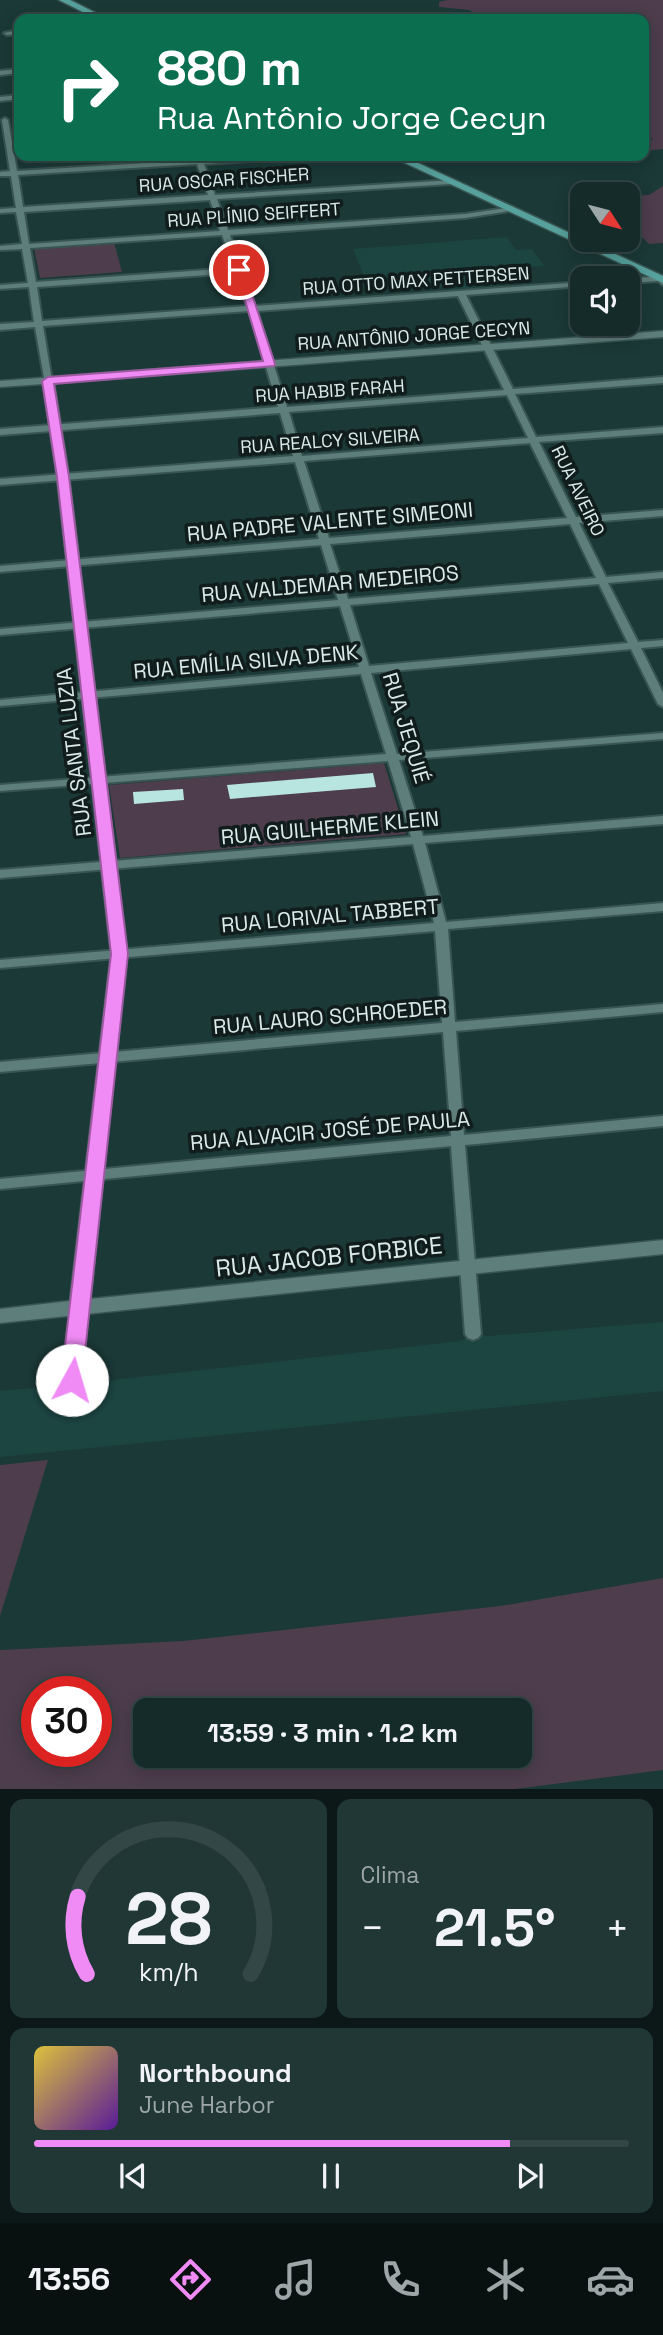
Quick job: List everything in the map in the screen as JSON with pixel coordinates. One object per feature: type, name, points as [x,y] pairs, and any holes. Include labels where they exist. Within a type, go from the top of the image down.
[{"type":"main road","points":[[63,0],[93,14]]},
{"type":"main road","points":[[406,161],[662,280]]},
{"type":"street","points":[[7,33],[14,32]]},
{"type":"street","name":"RUA SANTA LUZIA","points":[[5,120],[3,131],[14,173],[63,477],[111,865],[119,954],[72,1380]]},
{"type":"street","points":[[104,161],[106,168]]},
{"type":"street","points":[[0,174],[178,161]]},
{"type":"street","name":"RUA JEQUIÉ","points":[[200,161],[253,309],[393,757],[441,926],[473,1334]]},
{"type":"street","name":"RUA OSCAR FISCHER","points":[[0,211],[450,182]]},
{"type":"street","name":"RUA PLÍNIO SEIFFERT","points":[[0,247],[465,216],[510,209]]},
{"type":"street","points":[[0,286],[239,270]]},
{"type":"street","points":[[640,281],[662,280]]},
{"type":"street","name":"RUA OTTO MAX PETTERSEN","points":[[0,327],[570,285]]},
{"type":"street","name":"RUA AVEIRO","points":[[461,293],[663,704]]},
{"type":"street","name":"RUA ANTÔNIO JORGE CECYN","points":[[0,384],[663,334]]},
{"type":"street","name":"RUA HABIB FARAH","points":[[0,432],[663,380]]},
{"type":"street","name":"RUA REALCY SILVEIRA","points":[[0,482],[663,430]]},
{"type":"street","name":"RUA PADRE VALENTE SIMEONI","points":[[0,569],[663,513]]},
{"type":"street","name":"RUA VALDEMAR MEDEIROS","points":[[0,632],[663,575]]},
{"type":"street","name":"RUA EMÍLIA SILVA DENK","points":[[0,703],[663,643]]},
{"type":"street","points":[[0,788],[663,736]]},
{"type":"street","name":"RUA GUILHERME KLEIN","points":[[0,874],[663,820]]},
{"type":"street","name":"RUA LORIVAL TABBERT","points":[[0,964],[663,907]]},
{"type":"street","name":"RUA LAURO SCHROEDER","points":[[0,1068],[663,1008]]},
{"type":"street","name":"RUA ALVACIR JOSÉ DE PAULA","points":[[0,1184],[663,1121]]},
{"type":"street","name":"RUA JACOB FORBICE","points":[[0,1316],[663,1247]]},
{"type":"shaded area","points":[[663,0],[663,149],[649,150],[649,141],[653,140],[649,135],[649,14],[466,14],[474,13],[469,10],[439,7],[439,2]]},
{"type":"shaded area","points":[[663,186],[663,243],[649,244],[640,235],[640,195],[649,195]]},
{"type":"shaded area","points":[[507,237],[516,250],[532,249],[544,266],[497,270],[506,285],[411,290],[403,276],[365,279],[353,249]]},
{"type":"shaded area","points":[[114,242],[122,272],[40,278],[34,248]]},
{"type":"shaded area","points":[[384,763],[406,834],[120,858],[109,785]]},
{"type":"shaded area","points":[[663,1322],[663,1391],[0,1457],[0,1391],[66,1385],[72,1380],[77,1384],[460,1341],[473,1334],[488,1336]]},
{"type":"shaded area","points":[[48,1460],[0,1616],[0,1465]]},
{"type":"shaded area","points":[[663,1578],[663,1770],[515,1789],[0,1789],[0,1650],[183,1641],[500,1606]]},
{"type":"building","points":[[373,773],[376,787],[230,799],[227,785]]},
{"type":"building","points":[[183,789],[184,800],[134,804],[133,792]]},
{"type":"route","points":[[72,1380],[119,954],[111,865],[63,477],[48,381],[270,364],[239,270]]}]
